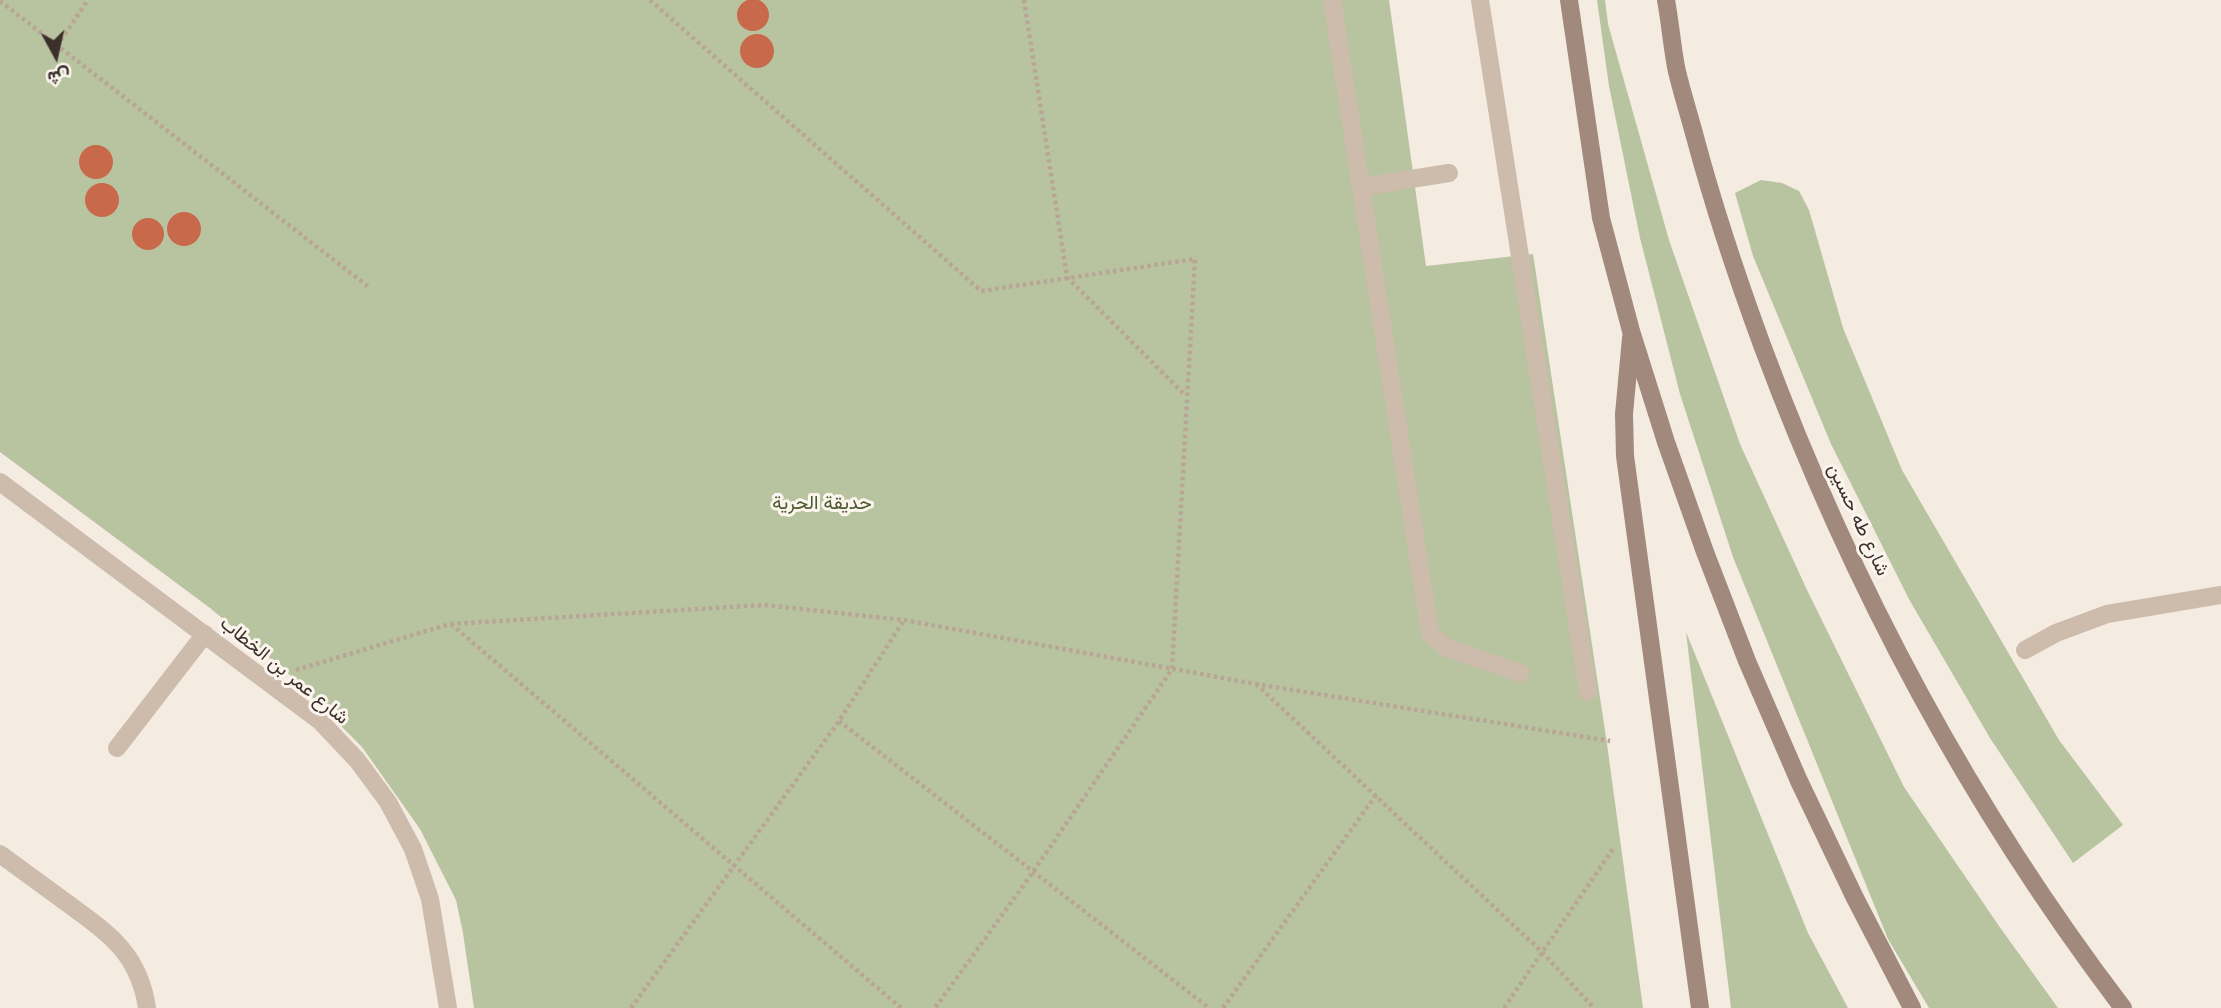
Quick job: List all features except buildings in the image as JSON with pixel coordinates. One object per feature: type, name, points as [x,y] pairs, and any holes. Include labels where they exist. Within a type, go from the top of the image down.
[{"type":"main road","points":[[1569,0],[1601,218],[1631,331],[1666,442],[1704,552],[1798,781],[1912,1008]]},
{"type":"main road","name":"شارع طه حسين","points":[[1666,0],[1677,69],[1707,183],[1743,295],[1784,406],[1830,514],[1930,713],[2039,891],[2123,1008]]},
{"type":"main road","points":[[1631,331],[1624,414],[1625,456],[1700,1008]]},
{"type":"street","points":[[1332,0],[1430,634],[1447,648],[1520,673]]},
{"type":"street","points":[[1480,0],[1588,692]]},
{"type":"street","points":[[1361,187],[1449,173]]},
{"type":"street","name":"شارع عمر بن الخطاب","points":[[0,482],[320,721],[357,760],[388,802],[413,849],[430,899],[449,1008]]},
{"type":"street","points":[[2025,650],[2056,633],[2107,614],[2221,595]]},
{"type":"street","points":[[117,748],[205,634]]},
{"type":"street","points":[[0,854],[106,931],[123,949],[136,971],[147,1008]]},
{"type":"path","points":[[57,46],[88,0]]},
{"type":"path","points":[[650,0],[981,291],[1195,259],[1172,669],[1033,872],[935,1008]]},
{"type":"path","points":[[1024,0],[1067,277],[1186,396]]},
{"type":"path","points":[[0,1],[370,288]]},
{"type":"path","points":[[266,679],[450,624],[764,606],[904,620],[1256,684],[1610,741]]},
{"type":"path","points":[[631,1008],[839,721],[904,620]]},
{"type":"path","points":[[450,624],[901,1008]]},
{"type":"path","points":[[1256,684],[1542,952],[1594,1008]]},
{"type":"path","points":[[839,721],[1209,1008]]},
{"type":"path","points":[[1223,1008],[1376,795]]},
{"type":"path","points":[[1504,1008],[1613,849]]},
{"type":"green space","name":"حديقة الحرية","points":[[0,0],[1389,0],[1426,266],[1533,254],[1607,744],[1643,1008],[474,1008],[456,900],[420,829],[362,747],[289,674],[210,608],[0,452]]},
{"type":"green space","points":[[1597,0],[1605,0],[1608,24],[1669,240],[1740,444],[1807,590],[1904,787],[2058,1008],[1929,1008],[1888,939],[1733,557],[1680,394],[1640,238],[1609,86]]},
{"type":"green space","points":[[1761,180],[1782,183],[1799,191],[1809,210],[1843,328],[1902,470],[2059,740],[2123,825],[2073,863],[1990,738],[1910,601],[1831,444],[1753,256],[1735,193]]},
{"type":"green space","points":[[1686,632],[1808,933],[1848,1008],[1731,1008]]}]
